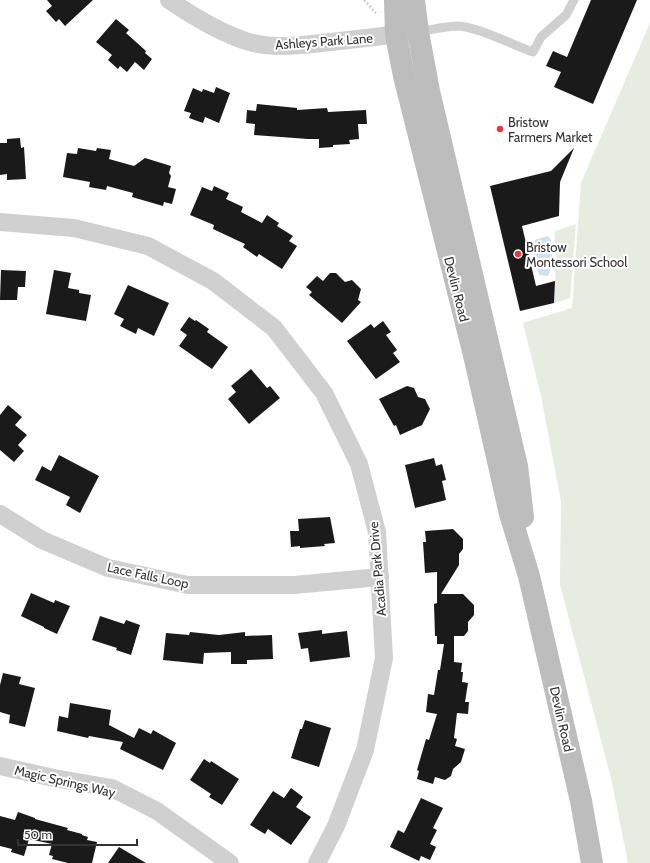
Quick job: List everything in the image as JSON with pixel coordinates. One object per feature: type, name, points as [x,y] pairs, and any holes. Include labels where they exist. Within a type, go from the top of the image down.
[{"type":"main road","name":"Devlin Road","points":[[394,0],[396,35],[404,76],[474,355],[510,514],[529,576],[581,801],[592,863]]},
{"type":"main road","name":"Devlin Road","points":[[414,0],[418,32],[429,90],[517,466],[529,576]]},
{"type":"street","name":"Ashleys Park Lane","points":[[169,0],[197,19],[224,33],[250,43],[279,46],[307,45],[418,32]]},
{"type":"street","name":"Acadia Park Drive","points":[[0,222],[74,228],[148,246],[213,281],[274,328],[324,393],[359,464],[377,532],[384,658],[365,750],[336,826],[317,863]]},
{"type":"street","name":"Lace Falls Loop","points":[[0,514],[42,540],[108,568],[188,585],[294,585],[380,577]]},
{"type":"street","name":"Magic Springs Way","points":[[0,766],[54,778],[112,788],[157,811],[230,863]]},
{"type":"lane","points":[[418,32],[451,26],[460,26],[533,52],[541,37],[566,15],[574,0]]},
{"type":"path","points":[[364,0],[377,14]]},
{"type":"shaded area","points":[[650,23],[650,863],[628,863],[611,778],[560,585],[561,501],[541,396],[523,323],[572,308],[581,183]]},
{"type":"shaded area","points":[[576,224],[570,298],[554,303],[557,245],[555,245],[555,231]]},
{"type":"water","points":[[547,236],[551,241],[552,251],[548,276],[539,275],[532,248],[535,240]]},
{"type":"building","points":[[47,0],[93,0],[65,26],[59,19],[56,22],[46,11],[52,6]]},
{"type":"building","points":[[591,0],[637,0],[593,104],[554,87],[561,72],[546,66],[553,51],[567,57]]},
{"type":"building","points":[[116,19],[129,30],[126,33],[146,51],[145,53],[152,59],[144,70],[135,62],[127,72],[120,66],[118,69],[108,60],[112,55],[96,42]]},
{"type":"building","points":[[216,87],[230,93],[219,123],[205,117],[203,123],[189,118],[191,113],[184,111],[193,88],[202,92],[203,89],[214,93]]},
{"type":"building","points":[[257,104],[297,108],[297,110],[327,108],[328,112],[366,110],[367,124],[358,124],[359,139],[349,140],[350,144],[319,148],[319,139],[254,135],[255,124],[246,123],[247,110],[256,111]]},
{"type":"building","points":[[20,138],[21,148],[24,147],[26,179],[7,180],[7,174],[0,175],[0,143],[7,143],[7,139]]},
{"type":"building","points":[[78,148],[96,151],[97,148],[111,150],[109,159],[134,166],[145,158],[171,166],[169,173],[171,176],[168,187],[176,189],[172,204],[164,202],[163,206],[132,197],[133,193],[107,186],[106,190],[89,187],[90,182],[63,177],[67,153],[77,154]]},
{"type":"building","name":"Bristow Montessori School","points":[[574,148],[560,182],[559,216],[522,226],[536,286],[555,281],[554,303],[520,311],[490,186],[551,171]]},
{"type":"building","points":[[214,186],[229,193],[226,199],[243,207],[241,212],[262,223],[267,215],[279,223],[277,226],[293,236],[289,241],[297,246],[282,269],[259,254],[257,257],[243,247],[245,244],[213,229],[214,225],[190,215],[202,187],[212,191]]},
{"type":"building","points":[[1,270],[26,271],[25,287],[18,287],[17,300],[0,300]]},
{"type":"building","points":[[54,270],[71,273],[68,288],[79,290],[79,293],[91,295],[86,321],[46,314]]},
{"type":"building","points":[[330,273],[336,273],[345,282],[352,280],[361,289],[358,300],[361,302],[342,323],[309,295],[312,292],[306,287],[317,276],[323,281]]},
{"type":"building","points":[[128,285],[169,303],[154,336],[138,328],[136,334],[120,326],[124,319],[114,314]]},
{"type":"building","points":[[189,317],[209,329],[207,332],[228,347],[212,369],[179,346],[187,335],[180,330]]},
{"type":"building","points":[[383,321],[391,332],[386,335],[397,350],[393,353],[400,362],[376,379],[347,341],[371,324],[374,328]]},
{"type":"building","points":[[251,369],[267,388],[270,386],[280,398],[249,424],[228,399],[236,392],[231,386]]},
{"type":"building","points":[[407,386],[414,388],[418,397],[425,399],[430,409],[422,425],[400,435],[396,425],[394,426],[379,399]]},
{"type":"building","points":[[8,405],[22,417],[15,425],[27,435],[18,445],[24,451],[14,462],[0,450],[0,415]]},
{"type":"building","points":[[59,455],[99,476],[80,513],[66,505],[70,497],[35,480],[42,466],[51,471]]},
{"type":"building","points":[[434,458],[436,466],[442,464],[446,480],[442,481],[446,500],[415,508],[405,465]]},
{"type":"building","points":[[330,517],[335,543],[324,544],[325,546],[300,548],[300,546],[291,547],[290,531],[299,531],[298,519]]},
{"type":"building","points":[[453,529],[463,539],[463,549],[459,554],[459,565],[441,594],[463,594],[474,605],[474,615],[468,622],[468,631],[464,636],[454,636],[454,662],[462,663],[462,682],[468,683],[465,702],[469,702],[468,714],[457,713],[454,738],[457,739],[455,746],[465,749],[461,762],[453,769],[451,776],[445,780],[435,777],[433,784],[417,779],[419,771],[417,770],[426,739],[429,740],[437,714],[426,712],[428,694],[434,695],[444,644],[437,644],[437,636],[435,636],[434,604],[437,603],[437,572],[425,573],[423,542],[426,542],[425,531]]},
{"type":"building","points":[[31,593],[54,603],[55,600],[70,606],[57,634],[21,616]]},
{"type":"building","points":[[100,616],[124,624],[126,620],[140,625],[131,655],[116,650],[117,648],[92,640]]},
{"type":"building","points":[[322,630],[322,634],[347,631],[350,657],[310,662],[308,648],[301,649],[298,633]]},
{"type":"building","points":[[190,632],[219,635],[245,632],[245,636],[272,635],[273,659],[247,660],[247,664],[231,664],[231,652],[204,653],[203,664],[163,660],[166,633],[189,635]]},
{"type":"building","points":[[3,673],[21,677],[19,684],[35,688],[25,727],[9,723],[10,715],[0,712],[0,685]]},
{"type":"building","points":[[70,703],[111,710],[109,725],[134,738],[139,728],[151,734],[153,730],[176,743],[163,770],[120,749],[123,742],[89,736],[88,738],[57,731],[59,716],[68,718]]},
{"type":"building","points":[[305,720],[331,728],[319,767],[291,758],[300,729],[302,729]]},
{"type":"building","points":[[204,759],[210,763],[211,761],[239,779],[222,805],[209,797],[211,794],[190,780]]},
{"type":"building","points":[[291,788],[303,797],[296,807],[311,817],[291,845],[268,829],[265,834],[250,825],[273,791],[284,798]]},
{"type":"building","points":[[421,798],[443,808],[433,828],[437,830],[430,844],[436,847],[430,860],[421,856],[419,861],[390,847],[398,830],[404,833]]},
{"type":"building","points":[[18,812],[35,819],[68,828],[67,830],[88,837],[87,840],[97,842],[92,863],[68,863],[52,859],[53,856],[49,855],[52,844],[29,839],[24,856],[11,852],[12,849],[0,846],[0,816],[15,820]]},
{"type":"building","points":[[119,847],[146,863],[108,863]]},
{"type":"place","name":"Bristow Farmers Market","points":[[500,129]]},
{"type":"place","name":"Bristow Montessori School","points":[[518,254]]}]
